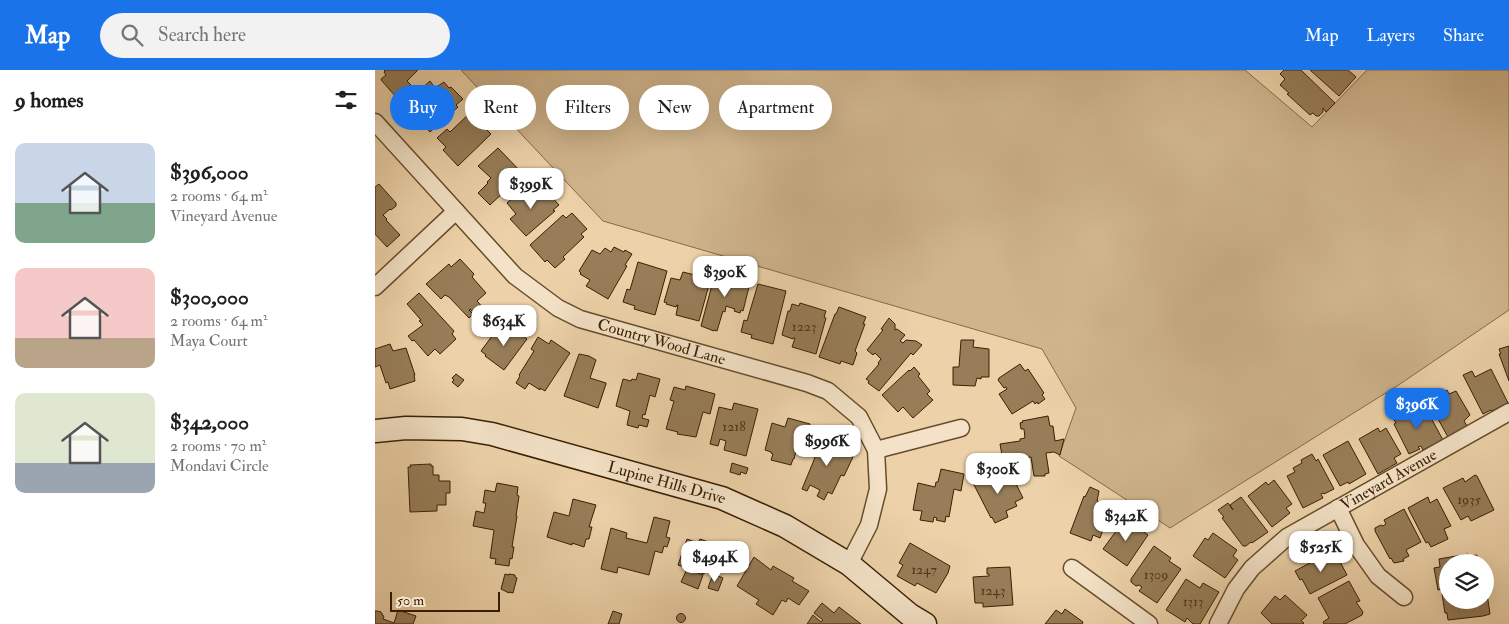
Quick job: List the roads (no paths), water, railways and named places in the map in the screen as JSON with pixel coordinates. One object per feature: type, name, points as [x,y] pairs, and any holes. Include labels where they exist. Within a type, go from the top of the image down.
[{"type":"street","name":"Country Wood Lane","points":[[375,122],[515,276],[558,308],[581,319],[807,383],[828,391],[859,416],[877,450],[879,489],[869,524],[849,564]]},
{"type":"street","points":[[375,287],[455,211]]},
{"type":"street","name":"Vineyard Avenue","points":[[1218,624],[1236,589],[1253,568],[1287,537],[1509,412]]},
{"type":"street","name":"Lupine Hills Drive","points":[[375,431],[406,428],[462,429],[502,436],[722,498],[793,529],[849,564],[910,616],[925,624]]},
{"type":"street","points":[[877,450],[961,428]]},
{"type":"street","points":[[1338,508],[1356,544],[1378,576],[1404,597]]},
{"type":"street","points":[[1073,568],[1149,624]]}]
